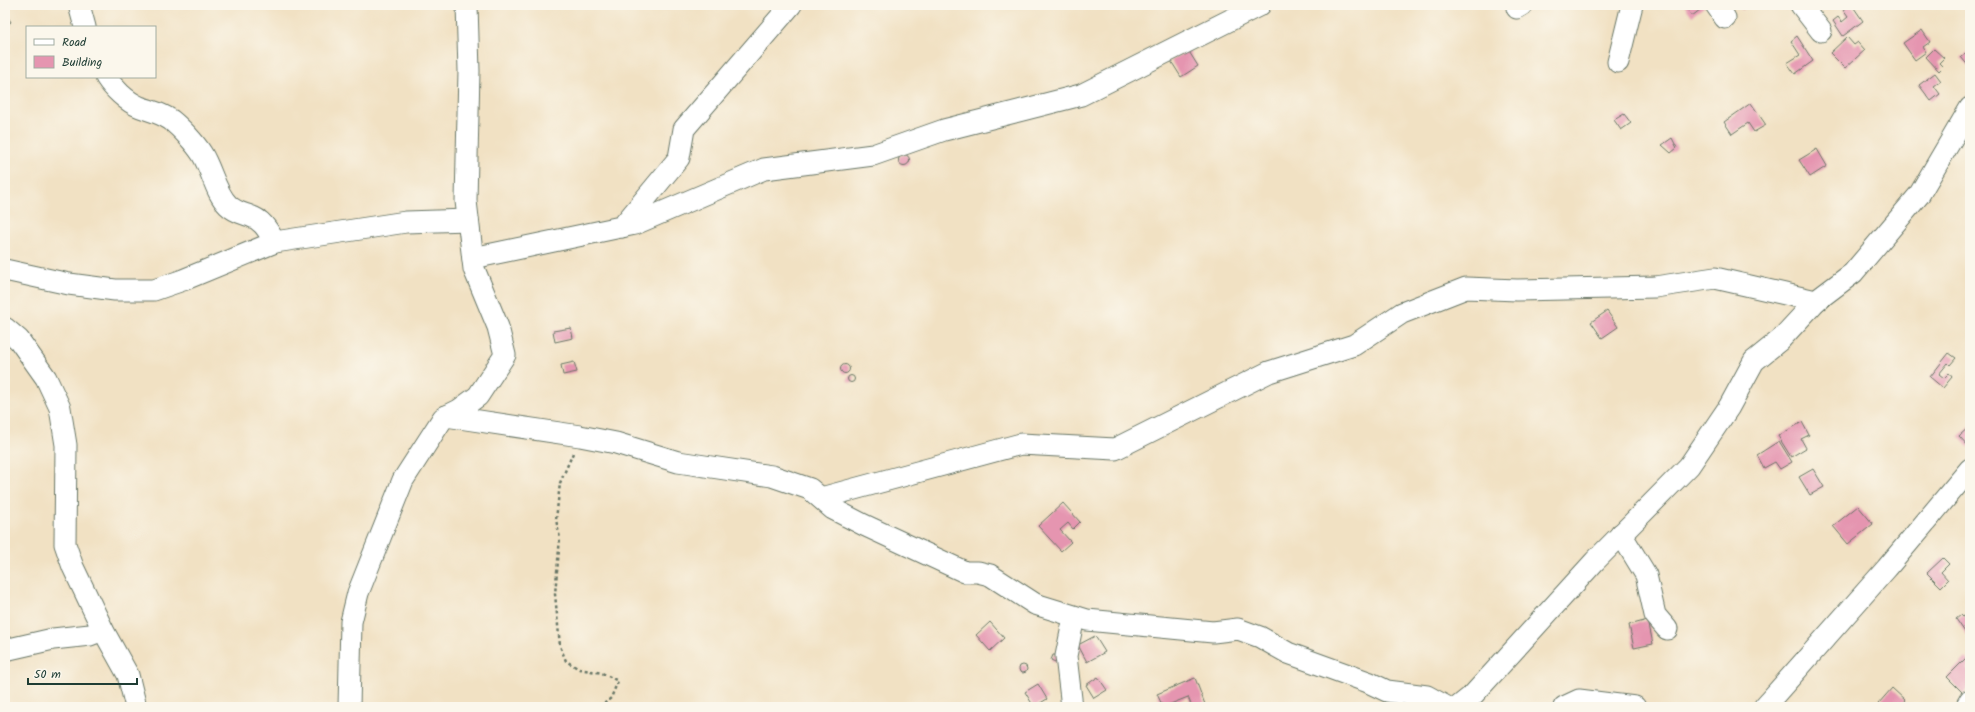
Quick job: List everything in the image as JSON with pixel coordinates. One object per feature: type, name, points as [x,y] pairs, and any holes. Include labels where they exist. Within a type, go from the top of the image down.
[{"type":"street","points":[[79,5],[85,26]]},
{"type":"street","points":[[349,707],[351,622],[358,593],[403,480],[446,416],[459,410],[478,396],[505,355],[498,326],[474,269],[468,220],[466,201],[469,71],[466,5]]},
{"type":"street","points":[[622,227],[678,158],[684,129],[790,5]]},
{"type":"street","points":[[473,258],[635,224],[764,169],[873,154],[944,130],[1081,95],[1260,5]]},
{"type":"street","points":[[1618,62],[1632,5]]},
{"type":"street","points":[[1801,5],[1821,31]]},
{"type":"street","points":[[107,78],[125,98],[139,107],[154,110],[170,119],[201,153],[218,189],[228,205],[238,212],[252,216],[264,225],[274,242]]},
{"type":"street","points":[[1458,707],[1473,696],[1621,534],[1689,466],[1729,407],[1754,361],[1780,340],[1816,301],[1853,273],[1919,195],[1970,108]]},
{"type":"street","points":[[5,270],[69,284],[115,290],[154,290],[274,242],[406,222],[468,220]]},
{"type":"street","points":[[821,498],[1021,444],[1115,449],[1269,372],[1354,344],[1402,313],[1466,288],[1517,290],[1654,287],[1715,278],[1816,301]]},
{"type":"street","points":[[5,328],[18,340],[46,378],[60,408],[66,445],[65,544],[73,567],[103,630],[128,675],[136,707]]},
{"type":"street","points":[[446,416],[580,436],[616,443],[678,462],[772,476],[810,489],[833,509],[964,572],[978,572],[990,575],[1035,604],[1087,620],[1213,632],[1238,629],[1260,637],[1288,653],[1368,682],[1387,691],[1427,696],[1447,707]]},
{"type":"street","points":[[1764,707],[1887,568],[1970,469]]},
{"type":"street","points":[[1621,534],[1646,575],[1655,615],[1667,629]]},
{"type":"street","points":[[1072,707],[1066,656],[1074,617]]},
{"type":"street","points":[[5,650],[53,639],[90,635],[103,630]]},
{"type":"street","points":[[1564,707],[1579,700],[1635,707]]},
{"type":"street","points":[[1966,707],[1970,700]]},
{"type":"path","points":[[580,436],[560,483],[556,520],[560,538],[555,594],[560,646],[566,661],[580,669],[602,673],[618,682],[611,698],[600,707]]},
{"type":"building","points":[[1684,5],[1704,5],[1705,6],[1692,16]]},
{"type":"building","points":[[1738,5],[1749,5],[1742,10]]},
{"type":"building","points":[[1849,5],[1852,5],[1863,21],[1843,36],[1833,21],[1838,17],[1842,22],[1848,17],[1843,10]]},
{"type":"building","points":[[5,13],[11,22],[5,27]]},
{"type":"building","points":[[1922,30],[1930,42],[1923,47],[1926,52],[1915,60],[1903,43]]},
{"type":"building","points":[[1797,36],[1813,61],[1795,74],[1787,63],[1800,55],[1791,41]]},
{"type":"building","points":[[1847,37],[1854,45],[1858,42],[1865,50],[1845,68],[1830,53]]},
{"type":"building","points":[[1934,49],[1944,58],[1939,63],[1943,67],[1939,71],[1926,57]]},
{"type":"building","points":[[1188,50],[1198,66],[1181,77],[1171,61]]},
{"type":"building","points":[[1970,50],[1970,68],[1961,57]]},
{"type":"building","points":[[1935,73],[1941,81],[1934,86],[1940,94],[1931,101],[1919,85]]},
{"type":"building","points":[[1751,103],[1766,125],[1754,132],[1748,123],[1732,134],[1724,122]]},
{"type":"building","points":[[1624,114],[1631,123],[1621,130],[1614,120]]},
{"type":"building","points":[[1672,138],[1677,148],[1671,153],[1662,145]]},
{"type":"building","points":[[1817,149],[1827,166],[1810,177],[1799,160]]},
{"type":"building","points":[[904,154],[908,156],[910,160],[908,164],[904,166],[900,164],[898,160],[900,156]]},
{"type":"building","points":[[1607,311],[1618,327],[1602,338],[1591,322]]},
{"type":"building","points":[[571,328],[573,338],[555,342],[553,331]]},
{"type":"building","points":[[1949,353],[1956,358],[1950,365],[1948,363],[1939,374],[1944,378],[1949,373],[1952,377],[1943,388],[1930,377]]},
{"type":"building","points":[[574,362],[577,372],[563,375],[561,365]]},
{"type":"building","points":[[845,364],[850,369],[845,374],[840,369]]},
{"type":"building","points":[[851,376],[854,379],[851,382],[848,379]]},
{"type":"building","points":[[1802,422],[1809,435],[1801,439],[1806,448],[1791,457],[1778,436]]},
{"type":"building","points":[[1970,426],[1970,448],[1959,436]]},
{"type":"building","points":[[1779,441],[1792,462],[1780,469],[1775,462],[1764,468],[1757,455]]},
{"type":"building","points":[[1813,469],[1824,487],[1810,495],[1799,477]]},
{"type":"building","points":[[1063,503],[1080,522],[1073,529],[1068,523],[1060,530],[1071,542],[1061,551],[1038,526]]},
{"type":"building","points":[[1858,506],[1873,524],[1848,544],[1833,526]]},
{"type":"building","points":[[1943,558],[1949,564],[1941,572],[1948,580],[1941,587],[1927,573]]},
{"type":"building","points":[[1970,612],[1970,633],[1967,635],[1956,619],[1961,615],[1963,617]]},
{"type":"building","points":[[1648,620],[1653,644],[1634,648],[1629,625]]},
{"type":"building","points":[[990,622],[1004,638],[990,651],[976,635]]},
{"type":"building","points":[[1095,636],[1105,652],[1087,662],[1078,645]]},
{"type":"building","points":[[1053,655],[1056,655],[1058,660],[1055,662],[1051,660]]},
{"type":"building","points":[[1966,658],[1970,662],[1970,667],[1967,669],[1970,672],[1970,686],[1963,693],[1947,677]]},
{"type":"building","points":[[1023,665],[1026,666],[1026,672],[1023,673],[1020,672],[1019,669],[1020,666]]},
{"type":"building","points":[[1098,677],[1107,690],[1094,698],[1086,685]]},
{"type":"building","points":[[1195,678],[1206,707],[1192,707],[1188,697],[1163,707],[1157,694]]},
{"type":"building","points":[[1038,684],[1047,699],[1034,707],[1025,692]]},
{"type":"building","points":[[1892,688],[1905,700],[1899,707],[1881,707],[1878,704]]}]
